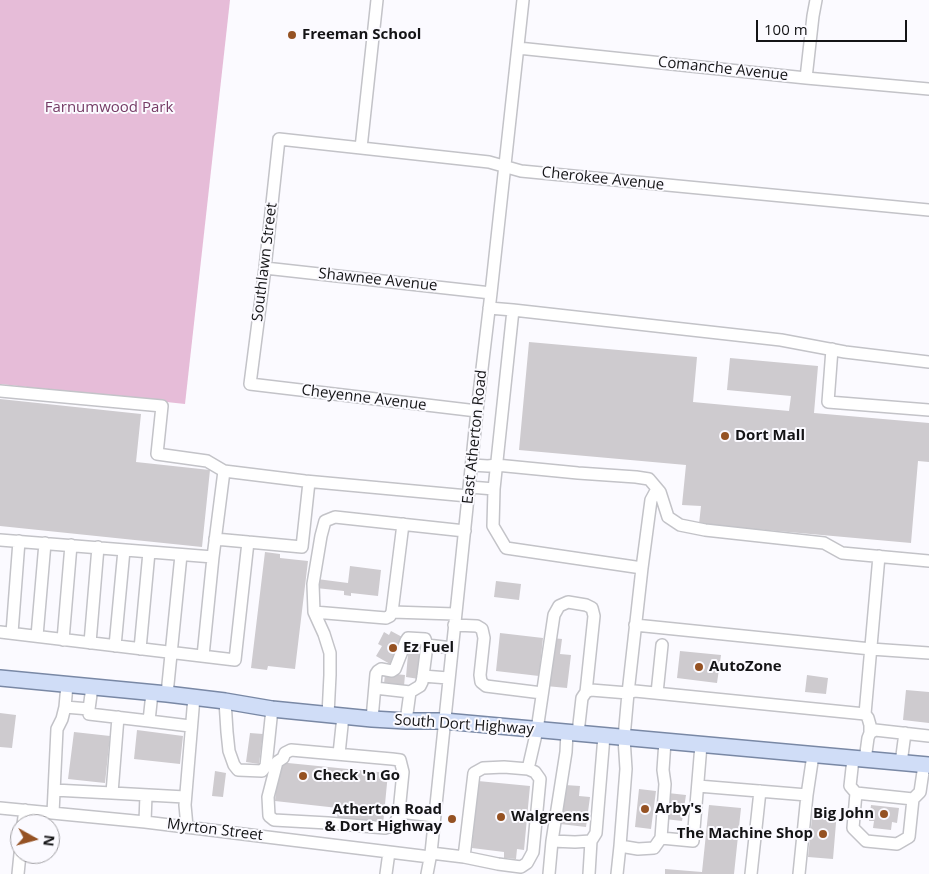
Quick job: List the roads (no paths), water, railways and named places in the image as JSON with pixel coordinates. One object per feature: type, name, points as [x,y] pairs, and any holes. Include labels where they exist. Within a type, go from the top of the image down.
[{"type":"main road","name":"South Dort Highway","points":[[0,678],[160,693],[272,709],[372,719],[444,721],[927,765]]},
{"type":"street","points":[[361,148],[377,0]]},
{"type":"street","name":"East Atherton Road","points":[[427,874],[523,0]]},
{"type":"street","points":[[806,78],[816,0]]},
{"type":"street","name":"Comanche Avenue","points":[[518,48],[929,89]]},
{"type":"street","name":"Cherokee Avenue","points":[[278,139],[488,162],[521,171],[929,210]]},
{"type":"street","name":"Southlawn Street","points":[[250,384],[265,268],[278,139]]},
{"type":"street","name":"Shawnee Avenue","points":[[265,268],[491,293]]},
{"type":"street","points":[[489,308],[782,340],[832,349],[929,362]]},
{"type":"street","points":[[513,310],[496,464],[493,526],[506,548],[642,568]]},
{"type":"street","points":[[832,349],[828,402],[929,410]]},
{"type":"street","name":"Cheyenne Avenue","points":[[250,384],[477,411]]},
{"type":"street","points":[[0,391],[162,406],[158,454],[207,461],[224,471],[309,482],[469,492],[494,489]]},
{"type":"street","points":[[472,465],[488,466],[496,464],[636,477],[650,480],[660,492],[668,517],[680,525],[705,530],[824,543],[842,553],[929,561]]},
{"type":"street","points":[[202,656],[224,471]]},
{"type":"street","points":[[215,539],[302,547],[309,482]]},
{"type":"street","points":[[617,874],[626,768],[624,738],[628,693],[651,500],[657,489]]},
{"type":"street","points":[[339,754],[330,675],[330,654],[324,634],[314,612],[313,584],[325,521],[336,517],[465,531]]},
{"type":"street","points":[[314,612],[386,618],[392,612],[403,524]]},
{"type":"street","points":[[0,540],[213,557]]},
{"type":"street","points":[[19,541],[6,633],[235,660],[248,542]]},
{"type":"street","points":[[37,636],[45,543]]},
{"type":"street","points":[[64,640],[71,545]]},
{"type":"street","points":[[90,643],[98,548]]},
{"type":"street","points":[[115,646],[124,550]]},
{"type":"street","points":[[140,648],[149,552]]},
{"type":"street","points":[[149,721],[160,693],[171,652],[181,555]]},
{"type":"street","points":[[879,556],[865,714],[870,725],[870,733],[850,786],[856,793],[913,799]]},
{"type":"street","points":[[464,857],[474,773],[483,768],[528,769],[537,730],[554,614],[560,606],[568,602],[586,605],[592,608],[594,616],[586,692],[582,698],[566,752],[552,841],[549,874]]},
{"type":"street","points":[[392,612],[455,620],[477,626],[482,629],[484,638],[481,682],[486,686],[542,693]]},
{"type":"street","points":[[636,625],[870,649],[929,653]]},
{"type":"street","points":[[372,719],[376,674],[381,669],[394,670],[407,639],[410,637],[425,639],[427,646],[420,686],[410,692],[375,688]]},
{"type":"street","points":[[657,693],[662,645]]},
{"type":"street","points":[[427,646],[452,648]]},
{"type":"street","points":[[423,676],[448,678]]},
{"type":"street","points":[[53,813],[57,729],[65,707],[66,685]]},
{"type":"street","points":[[92,687],[89,714],[190,726]]},
{"type":"street","points":[[586,692],[591,690],[628,693],[636,691],[865,714]]},
{"type":"street","points":[[406,721],[410,692]]},
{"type":"street","points":[[187,827],[185,797],[194,697]]},
{"type":"street","points":[[225,701],[230,750],[234,765],[238,770],[262,771],[266,766],[272,709]]},
{"type":"street","points":[[65,707],[89,709]]},
{"type":"street","points":[[112,794],[118,718]]},
{"type":"street","points":[[870,733],[875,730],[929,736]]},
{"type":"street","points":[[901,763],[905,733]]},
{"type":"street","points":[[589,874],[592,841],[596,833],[604,736]]},
{"type":"street","points":[[620,846],[638,849],[654,848],[662,838],[666,784],[663,770],[665,741]]},
{"type":"street","points":[[662,838],[693,840],[701,745]]},
{"type":"street","points":[[291,750],[339,754],[400,760],[403,772],[399,812],[394,825],[385,828],[274,820],[269,816],[268,797],[277,762],[283,758],[285,753],[291,750]]},
{"type":"street","points":[[800,874],[812,755]]},
{"type":"street","points":[[856,793],[853,828],[866,841],[897,844],[909,837],[913,799],[920,792],[927,765]]},
{"type":"street","name":"Myrton Street","points":[[0,808],[146,822],[389,852],[464,857],[521,867],[527,863],[533,852],[540,779],[535,772],[528,769]]},
{"type":"street","points":[[698,786],[807,795]]},
{"type":"street","points":[[54,790],[185,797]]},
{"type":"street","points":[[751,874],[760,791]]},
{"type":"street","points":[[146,795],[146,822]]},
{"type":"street","points":[[24,814],[25,810]]},
{"type":"street","points":[[399,812],[434,816]]},
{"type":"street","points":[[552,841],[592,841]]},
{"type":"street","points":[[386,874],[389,852]]},
{"type":"place","name":"Freeman School","points":[[292,35]]},
{"type":"place","name":"Dort Mall","points":[[725,436]]},
{"type":"place","name":"Ez Fuel","points":[[393,648]]},
{"type":"place","name":"AutoZone","points":[[699,667]]},
{"type":"place","name":"Check 'n Go","points":[[303,776]]},
{"type":"place","name":"Arby's","points":[[645,809]]},
{"type":"place","name":"Big John","points":[[884,814]]},
{"type":"place","name":"Walgreens","points":[[501,817]]},
{"type":"place","name":"Atherton Road & Dort Highway","points":[[452,819]]},
{"type":"place","name":"The Machine Shop","points":[[823,834]]},
{"type":"park label","name":"Farnumwood Park","points":[[109,108]]}]
